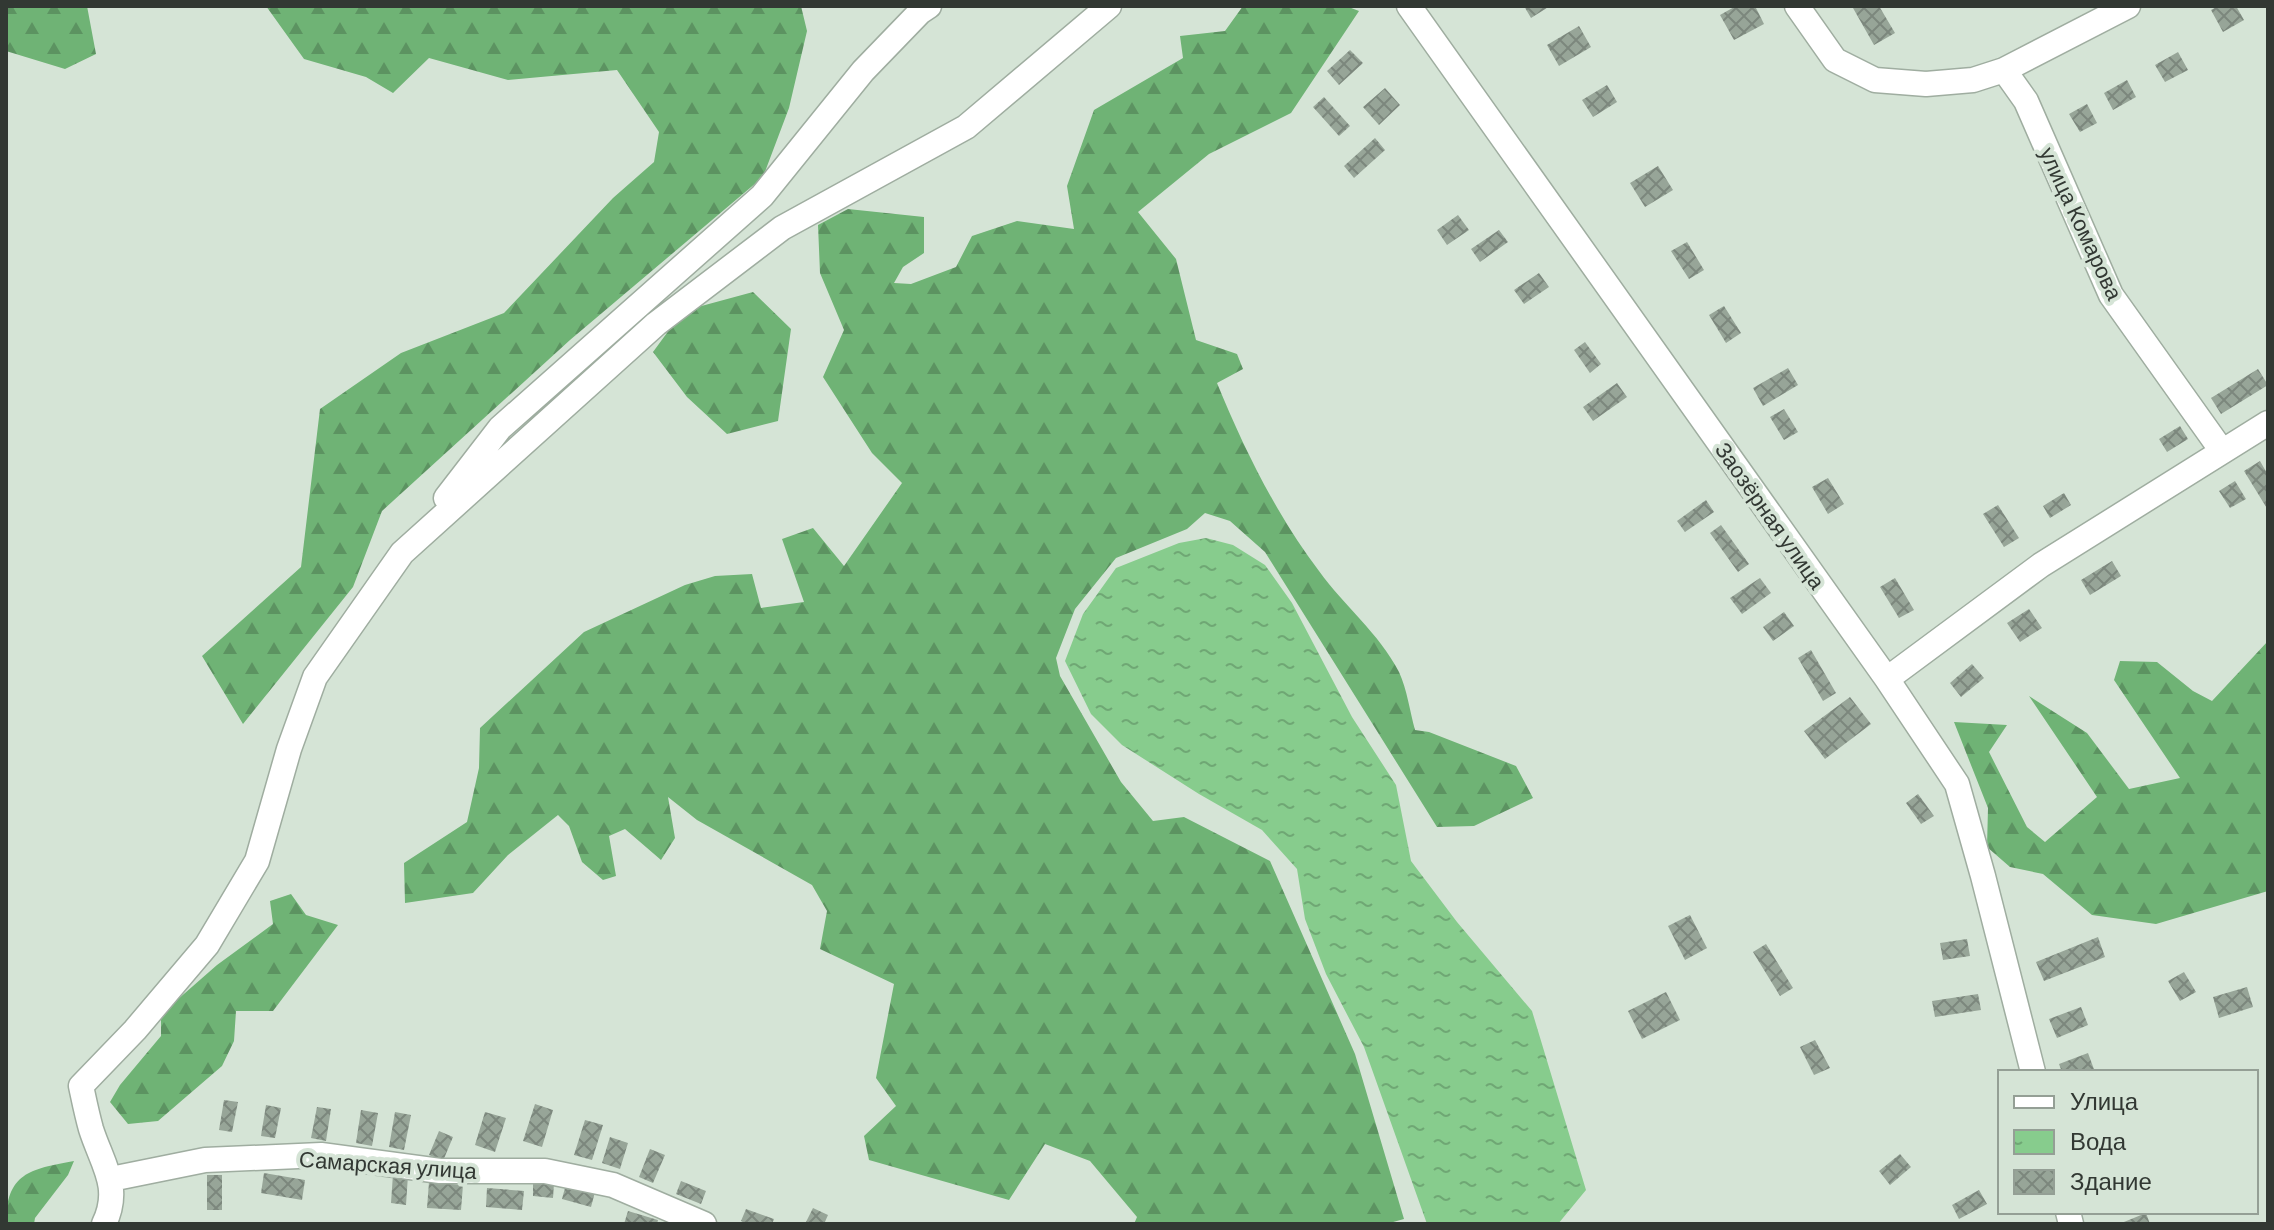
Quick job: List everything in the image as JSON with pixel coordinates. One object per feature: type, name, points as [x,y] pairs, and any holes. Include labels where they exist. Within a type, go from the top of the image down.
[{"type":"street","points":[[104,1224],[112,1208],[111,1179],[91,1129],[81,1086],[135,1030],[207,945],[257,861],[289,749],[315,677],[402,553],[500,428],[762,196],[863,71],[929,6]]},
{"type":"street","points":[[402,553],[656,324],[782,228],[966,127],[1109,6]]},
{"type":"street","name":"Заозёрная улица","points":[[1409,6],[1887,679],[1957,784],[2032,1070]]},
{"type":"street","points":[[1797,6],[1835,60],[1875,80],[1926,84],[1973,80],[2004,70],[2097,13],[2128,6]]},
{"type":"street","name":"улица Комарова","points":[[2004,70],[2026,101],[2111,295],[2222,451]]},
{"type":"street","points":[[1887,679],[2041,565],[2268,423]]},
{"type":"street","name":"Самарская улица","points":[[111,1179],[205,1160],[321,1155],[440,1171],[545,1171],[613,1185],[704,1224]]},
{"type":"green space","points":[[6,6],[87,6],[96,54],[65,69],[6,51]]},
{"type":"green space","points":[[266,6],[801,6],[807,31],[789,108],[763,177],[570,340],[382,511],[353,587],[243,724],[202,656],[301,567],[320,409],[401,353],[504,313],[613,198],[654,162],[659,132],[617,70],[508,80],[429,58],[393,93],[366,77],[304,59]]},
{"type":"green space","points":[[1243,6],[1346,6],[1359,11],[1291,113],[1209,154],[1138,212],[1176,259],[1196,340],[1237,354],[1243,369],[1217,383],[1238,432],[1275,504],[1303,549],[1391,658],[1404,686],[1415,730],[1429,732],[1516,766],[1533,798],[1474,826],[1437,827],[1265,552],[1230,521],[1205,513],[1187,529],[1116,558],[1075,609],[1056,658],[1060,676],[1121,782],[1153,821],[1184,817],[1270,861],[1355,1054],[1404,1219],[1386,1224],[1134,1224],[1137,1217],[1090,1161],[1045,1144],[1009,1200],[869,1160],[864,1136],[896,1106],[876,1078],[894,984],[820,949],[827,911],[812,885],[697,820],[668,797],[675,838],[661,860],[625,829],[609,836],[616,876],[603,880],[582,862],[569,826],[558,815],[508,855],[473,893],[405,903],[404,863],[467,822],[479,768],[480,728],[584,632],[685,585],[715,576],[752,574],[761,608],[804,602],[782,539],[813,528],[844,566],[902,483],[872,453],[823,377],[844,330],[820,273],[818,225],[848,209],[924,217],[924,253],[903,267],[894,283],[911,284],[956,267],[972,236],[1017,221],[1074,229],[1067,186],[1094,110],[1183,58],[1180,36],[1225,31]]},
{"type":"green space","points":[[753,292],[791,329],[778,421],[727,434],[687,397],[653,352],[683,311]]},
{"type":"green space","points":[[2268,641],[2268,891],[2156,924],[2092,915],[2043,874],[2010,867],[1987,847],[1988,808],[1954,722],[2007,725],[1989,752],[2027,827],[2045,842],[2097,797],[2029,696],[2087,733],[2129,789],[2180,778],[2114,680],[2120,661],[2157,662],[2193,691],[2212,701]]},
{"type":"green space","points":[[291,894],[306,915],[338,925],[273,1011],[236,1011],[234,1041],[222,1066],[158,1121],[128,1124],[110,1102],[120,1085],[161,1036],[161,1014],[217,965],[273,924],[270,901]]},
{"type":"green space","points":[[74,1161],[68,1175],[35,1218],[34,1224],[6,1224],[10,1194],[24,1176],[45,1167]]},
{"type":"water","points":[[1206,538],[1233,545],[1265,565],[1292,603],[1352,717],[1396,785],[1411,861],[1457,922],[1532,1011],[1586,1190],[1558,1224],[1427,1224],[1364,1047],[1326,974],[1305,919],[1297,869],[1262,830],[1122,745],[1091,714],[1065,661],[1083,614],[1116,568],[1179,543]]},
{"type":"building","points":[[1524,6],[1550,6],[1531,18]]},
{"type":"building","points":[[1736,6],[1755,6],[1764,24],[1734,40],[1720,15]]},
{"type":"building","points":[[1879,6],[1895,33],[1874,45],[1853,8]]},
{"type":"building","points":[[2218,6],[2236,6],[2244,20],[2223,32],[2211,10]]},
{"type":"building","points":[[1579,26],[1591,47],[1559,66],[1547,45]]},
{"type":"building","points":[[1350,50],[1363,63],[1339,85],[1327,71]]},
{"type":"building","points":[[2178,52],[2188,70],[2165,82],[2155,65]]},
{"type":"building","points":[[2127,80],[2136,97],[2113,110],[2104,93]]},
{"type":"building","points":[[1607,85],[1617,102],[1593,117],[1582,100]]},
{"type":"building","points":[[1385,88],[1400,105],[1379,125],[1363,107]]},
{"type":"building","points":[[1324,97],[1350,126],[1339,136],[1313,107]]},
{"type":"building","points":[[2087,104],[2097,123],[2080,132],[2069,114]]},
{"type":"building","points":[[1375,138],[1385,150],[1354,178],[1344,166]]},
{"type":"building","points":[[1658,166],[1673,190],[1645,207],[1630,183]]},
{"type":"building","points":[[1458,215],[1469,230],[1447,245],[1437,230]]},
{"type":"building","points":[[1499,230],[1508,242],[1480,262],[1471,249]]},
{"type":"building","points":[[1687,242],[1704,270],[1689,279],[1671,251]]},
{"type":"building","points":[[1539,273],[1549,287],[1524,304],[1514,290]]},
{"type":"building","points":[[1724,306],[1741,333],[1726,343],[1709,315]]},
{"type":"building","points":[[1585,342],[1601,364],[1590,373],[1574,350]]},
{"type":"building","points":[[1788,368],[1798,385],[1763,406],[1753,388]]},
{"type":"building","points":[[2258,369],[2268,385],[2221,414],[2211,398]]},
{"type":"building","points":[[1617,383],[1627,397],[1593,421],[1583,407]]},
{"type":"building","points":[[1784,409],[1798,432],[1784,440],[1770,417]]},
{"type":"building","points":[[2180,426],[2188,439],[2167,452],[2159,439]]},
{"type":"building","points":[[2260,461],[2268,475],[2268,510],[2244,471]]},
{"type":"building","points":[[1828,478],[1844,504],[1828,514],[1812,487]]},
{"type":"building","points":[[2235,481],[2246,499],[2230,508],[2219,491]]},
{"type":"building","points":[[2064,493],[2071,505],[2050,518],[2043,506]]},
{"type":"building","points":[[1706,500],[1714,512],[1685,532],[1677,521]]},
{"type":"building","points":[[1998,505],[2019,538],[2004,547],[1983,514]]},
{"type":"building","points":[[1721,525],[1749,564],[1738,572],[1710,533]]},
{"type":"building","points":[[2112,561],[2121,576],[2090,595],[2081,580]]},
{"type":"building","points":[[1760,578],[1771,593],[1742,614],[1730,598]]},
{"type":"building","points":[[1895,578],[1914,610],[1899,618],[1880,587]]},
{"type":"building","points":[[2029,609],[2042,628],[2020,642],[2007,623]]},
{"type":"building","points":[[1784,612],[1794,626],[1773,641],[1763,627]]},
{"type":"building","points":[[1811,650],[1836,693],[1823,701],[1798,658]]},
{"type":"building","points":[[1972,664],[1984,678],[1961,697],[1950,683]]},
{"type":"building","points":[[1850,697],[1871,724],[1825,759],[1804,731]]},
{"type":"building","points":[[1918,794],[1934,816],[1921,824],[1906,803]]},
{"type":"building","points":[[1690,915],[1707,948],[1685,960],[1668,926]]},
{"type":"building","points":[[2098,937],[2105,957],[2044,981],[2036,962]]},
{"type":"building","points":[[1967,939],[1970,956],[1943,960],[1940,943]]},
{"type":"building","points":[[1766,944],[1793,988],[1780,996],[1753,952]]},
{"type":"building","points":[[2184,972],[2196,992],[2180,1001],[2168,981]]},
{"type":"building","points":[[2247,987],[2253,1007],[2219,1018],[2213,997]]},
{"type":"building","points":[[1666,992],[1680,1020],[1642,1039],[1628,1011]]},
{"type":"building","points":[[1978,994],[1981,1010],[1935,1017],[1932,1001]]},
{"type":"building","points":[[2081,1007],[2088,1025],[2057,1038],[2049,1019]]},
{"type":"building","points":[[1815,1040],[1830,1068],[1814,1075],[1800,1047]]},
{"type":"building","points":[[2088,1053],[2094,1070],[2061,1070],[2059,1064]]},
{"type":"building","points":[[224,1100],[238,1102],[232,1132],[219,1130]]},
{"type":"building","points":[[535,1104],[553,1110],[542,1147],[523,1141]]},
{"type":"building","points":[[266,1105],[281,1108],[275,1138],[261,1136]]},
{"type":"building","points":[[317,1107],[331,1109],[326,1141],[311,1138]]},
{"type":"building","points":[[361,1110],[378,1113],[372,1146],[356,1143]]},
{"type":"building","points":[[395,1112],[411,1115],[404,1150],[389,1147]]},
{"type":"building","points":[[485,1112],[506,1118],[495,1152],[475,1145]]},
{"type":"building","points":[[585,1120],[603,1125],[592,1160],[574,1155]]},
{"type":"building","points":[[439,1131],[453,1137],[443,1161],[429,1155]]},
{"type":"building","points":[[610,1137],[628,1143],[620,1169],[602,1163]]},
{"type":"building","points":[[650,1149],[665,1155],[653,1183],[639,1177]]},
{"type":"building","points":[[1900,1154],[1911,1167],[1890,1185],[1879,1171]]},
{"type":"building","points":[[264,1173],[305,1180],[302,1200],[261,1193]]},
{"type":"building","points":[[393,1174],[408,1175],[406,1205],[391,1203]]},
{"type":"building","points":[[207,1175],[222,1175],[222,1210],[207,1210]]},
{"type":"building","points":[[533,1181],[554,1183],[553,1198],[533,1196]]},
{"type":"building","points":[[681,1181],[706,1191],[701,1204],[676,1194]]},
{"type":"building","points":[[429,1182],[463,1185],[461,1210],[427,1208]]},
{"type":"building","points":[[566,1184],[595,1192],[591,1207],[562,1199]]},
{"type":"building","points":[[487,1188],[524,1191],[522,1210],[486,1207]]},
{"type":"building","points":[[1979,1190],[1987,1204],[1959,1219],[1952,1205]]},
{"type":"building","points":[[813,1208],[828,1215],[824,1224],[805,1224]]},
{"type":"building","points":[[746,1209],[774,1219],[772,1224],[741,1221]]},
{"type":"building","points":[[628,1211],[658,1220],[657,1224],[624,1224]]},
{"type":"building","points":[[2146,1214],[2150,1224],[2119,1224]]}]
